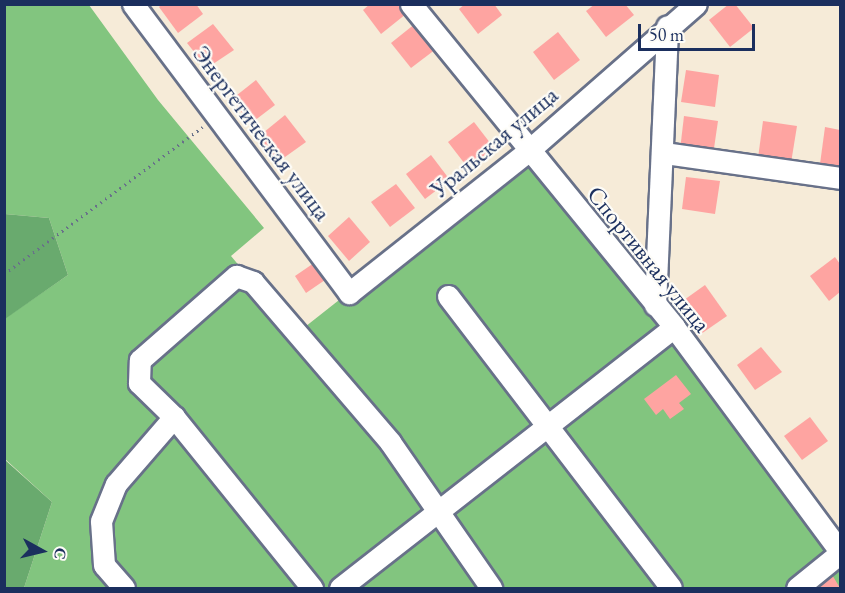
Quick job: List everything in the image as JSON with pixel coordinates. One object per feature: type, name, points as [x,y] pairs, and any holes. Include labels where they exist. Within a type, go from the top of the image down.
[{"type":"street","name":"Энергетическая улица","points":[[133,4],[349,293]]},
{"type":"street","name":"Спортивная улица","points":[[411,4],[528,151],[674,327],[840,552]]},
{"type":"street","name":"Уральская улица","points":[[349,293],[528,151],[668,26],[696,4]]},
{"type":"street","points":[[655,305],[665,153],[668,26]]},
{"type":"street","points":[[665,153],[840,178]]},
{"type":"street","points":[[312,588],[174,417],[139,383],[140,360],[236,276],[253,282],[390,442],[436,515],[491,588]]},
{"type":"street","points":[[448,296],[671,588]]},
{"type":"street","points":[[340,588],[674,327]]},
{"type":"street","points":[[124,588],[104,565],[101,521],[116,484],[174,417]]},
{"type":"street","points":[[797,588],[840,552]]},
{"type":"path","points":[[4,274],[218,115]]},
{"type":"green space","points":[[5,5],[89,5],[158,100],[264,228],[231,256],[296,334],[528,151],[840,551],[840,588],[24,588],[52,502],[5,459],[4,319],[68,275],[49,218],[5,214]]},
{"type":"green space","points":[[5,214],[49,218],[68,275],[5,319]]},
{"type":"green space","points":[[4,459],[52,502],[24,588],[5,588]]},
{"type":"building","points":[[162,4],[196,4],[203,14],[178,33],[159,7]]},
{"type":"building","points":[[370,4],[398,4],[406,14],[381,34],[363,10]]},
{"type":"building","points":[[465,4],[494,4],[502,15],[478,34],[459,9]]},
{"type":"building","points":[[595,4],[625,4],[634,15],[606,37],[586,11]]},
{"type":"building","points":[[729,4],[735,4],[754,28],[730,47],[709,20]]},
{"type":"building","points":[[416,23],[436,49],[411,68],[391,43]]},
{"type":"building","points":[[213,24],[234,50],[207,68],[187,43]]},
{"type":"building","points":[[558,32],[580,60],[554,80],[533,52]]},
{"type":"building","points":[[686,70],[719,75],[715,107],[681,102]]},
{"type":"building","points":[[256,80],[275,105],[250,124],[232,99]]},
{"type":"building","points":[[285,115],[306,142],[278,162],[258,137]]},
{"type":"building","points":[[684,116],[718,121],[713,155],[680,150]]},
{"type":"building","points":[[763,121],[797,126],[791,163],[758,158]]},
{"type":"building","points":[[474,122],[494,148],[468,168],[448,142]]},
{"type":"building","points":[[825,127],[840,130],[840,167],[820,164]]},
{"type":"building","points":[[431,155],[450,180],[425,199],[406,174]]},
{"type":"building","points":[[686,177],[720,181],[715,214],[682,209]]},
{"type":"building","points":[[396,184],[415,208],[390,227],[371,202]]},
{"type":"building","points":[[349,217],[370,242],[349,261],[328,236]]},
{"type":"building","points":[[835,257],[840,264],[840,292],[829,301],[810,276]]},
{"type":"building","points":[[314,263],[325,280],[306,293],[295,276]]},
{"type":"building","points":[[705,285],[727,316],[698,336],[677,305]]},
{"type":"building","points":[[761,347],[782,372],[755,390],[737,365]]},
{"type":"building","points":[[676,375],[691,394],[679,403],[684,409],[670,419],[663,409],[656,415],[644,399]]},
{"type":"building","points":[[810,417],[828,441],[802,460],[784,436]]},
{"type":"building","points":[[831,573],[840,588],[811,588]]}]
